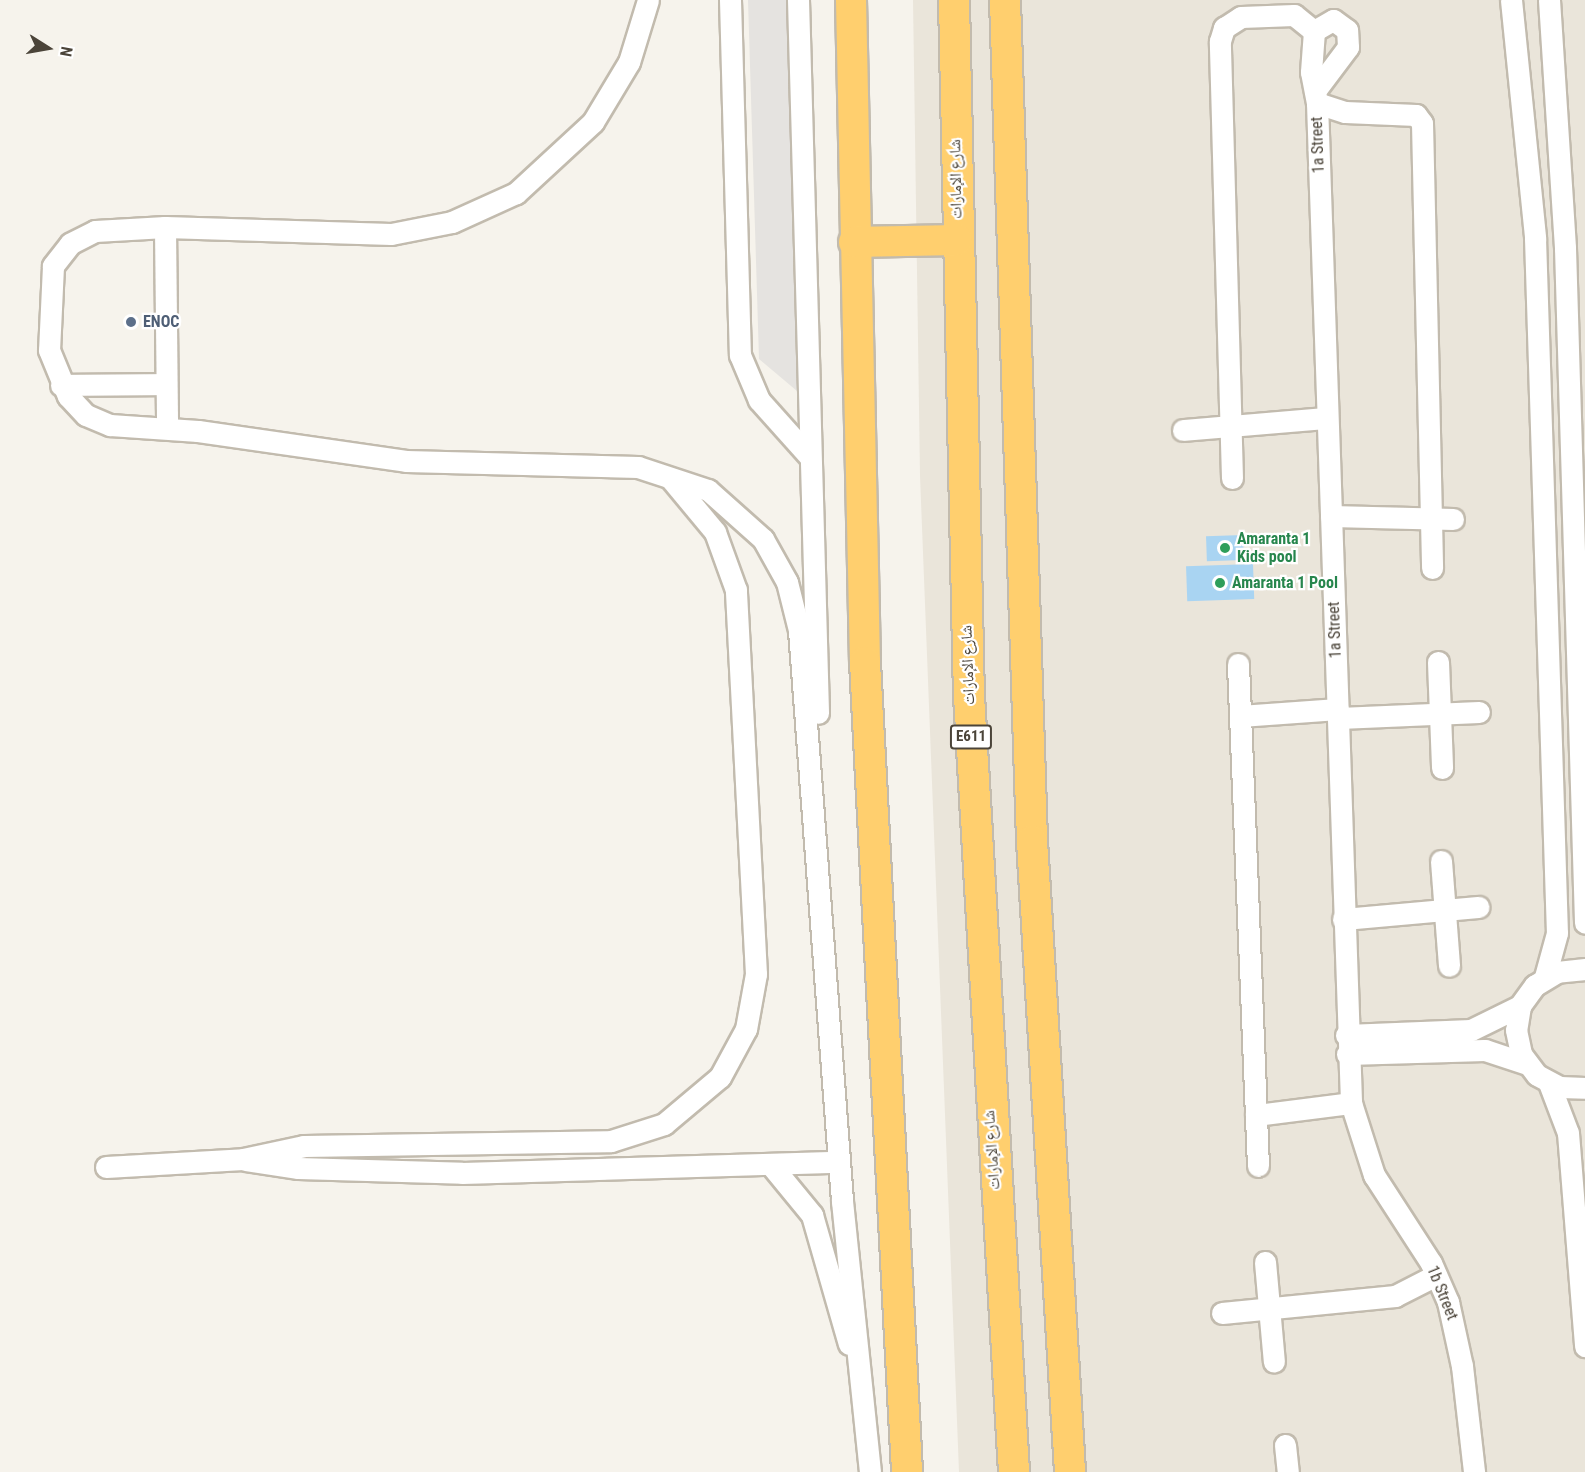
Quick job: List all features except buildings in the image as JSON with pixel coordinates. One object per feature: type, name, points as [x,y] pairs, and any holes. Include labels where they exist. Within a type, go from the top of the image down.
[{"type":"highway","points":[[851,0],[854,242],[873,871],[907,1472]]},
{"type":"highway","name":"شارع الإمارات","points":[[954,0],[957,240],[979,913],[1014,1472]]},
{"type":"highway","points":[[1005,0],[1009,195],[1039,999],[1070,1472]]},
{"type":"highway","points":[[1009,195],[1018,149],[1024,0]]},
{"type":"highway","points":[[854,242],[957,240]]},
{"type":"street","points":[[648,0],[629,62],[593,122],[570,149],[516,193],[452,222],[419,230],[309,234],[165,226],[95,231],[60,254],[51,280],[49,338],[61,385],[76,406],[98,421],[167,428],[406,461],[662,472],[708,490],[747,520],[787,582],[799,630],[816,827],[838,1162],[870,1472]]},
{"type":"street","points":[[730,0],[740,355],[759,400],[808,456]]},
{"type":"street","points":[[798,0],[808,456],[817,613],[816,827]]},
{"type":"street","points":[[1545,2],[1561,151],[1580,506],[1585,923]]},
{"type":"street","points":[[1346,1045],[1470,1030],[1520,1006],[1545,977],[1557,933],[1536,250],[1517,3]]},
{"type":"street","points":[[1232,478],[1221,35],[1241,16],[1286,14],[1314,31],[1333,20],[1347,30],[1349,41],[1316,97],[1345,112],[1416,115],[1422,123],[1432,568]]},
{"type":"street","name":"1a Street","points":[[1314,31],[1311,72],[1316,97],[1338,713],[1346,1045],[1351,1103],[1357,1133]]},
{"type":"street","points":[[165,226],[167,428]]},
{"type":"street","points":[[61,385],[166,384]]},
{"type":"street","points":[[1183,430],[1327,418]]},
{"type":"street","points":[[106,1167],[243,1159],[313,1146],[611,1141],[680,1115],[731,1062],[752,1011],[756,974],[736,590],[715,532],[662,472]]},
{"type":"street","points":[[1331,516],[1453,519]]},
{"type":"street","points":[[1438,662],[1442,768]]},
{"type":"street","points":[[1238,664],[1258,1166]]},
{"type":"street","points":[[1240,716],[1479,712]]},
{"type":"street","points":[[1441,861],[1449,966]]},
{"type":"street","points":[[1343,919],[1479,907]]},
{"type":"street","points":[[1545,977],[1585,969]]},
{"type":"street","points":[[1520,1006],[1517,1042],[1527,1064]]},
{"type":"street","points":[[1346,1045],[1485,1050],[1527,1064],[1549,1083],[1568,1133],[1585,1346]]},
{"type":"street","points":[[1549,1083],[1585,1089]]},
{"type":"street","points":[[1256,1115],[1351,1103]]},
{"type":"street","name":"1b Street","points":[[1357,1133],[1381,1189],[1436,1275],[1459,1344],[1474,1472]]},
{"type":"street","points":[[243,1159],[298,1168],[462,1173],[838,1162]]},
{"type":"street","points":[[771,1165],[812,1215],[834,1307],[857,1359]]},
{"type":"street","points":[[1265,1262],[1274,1362]]},
{"type":"street","points":[[1222,1312],[1395,1296],[1436,1275]]},
{"type":"street","points":[[1285,1445],[1288,1472]]},
{"type":"shaded area","points":[[748,0],[805,0],[810,402],[759,359]]},
{"type":"shaded area","points":[[913,0],[1585,0],[1585,1472],[959,1472],[920,476]]},
{"type":"water","name":"Amaranta 1 Kids pool","points":[[1243,535],[1244,560],[1207,561],[1206,536]]},
{"type":"water","name":"Amaranta 1 Pool","points":[[1253,564],[1254,599],[1187,601],[1186,566]]},
{"type":"place","name":"ENOC","points":[[131,322]]},
{"type":"place","name":"Amaranta 1 Kids pool","points":[[1225,548]]},
{"type":"place","name":"Amaranta 1 Pool","points":[[1220,583]]}]
